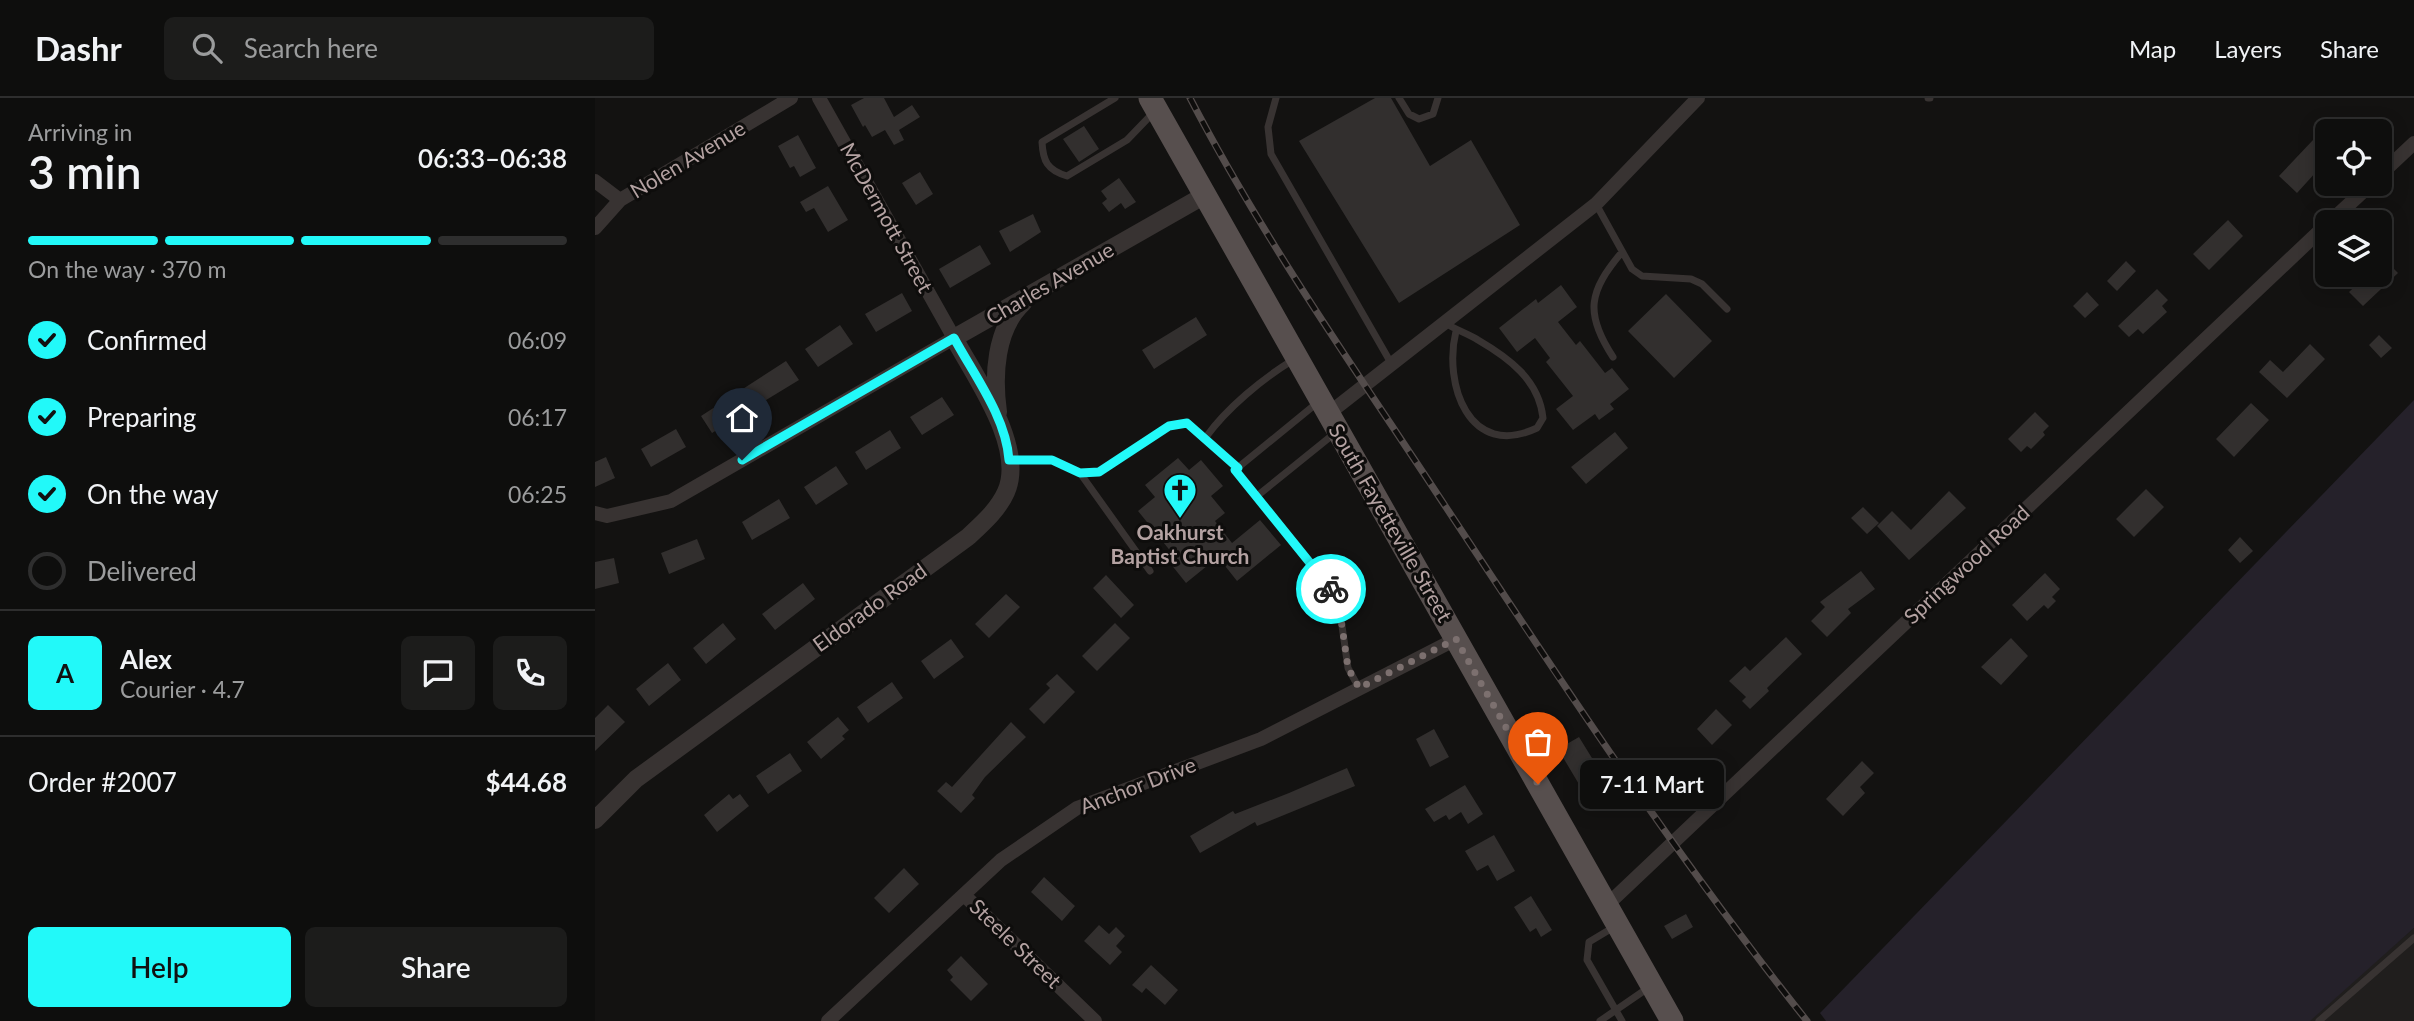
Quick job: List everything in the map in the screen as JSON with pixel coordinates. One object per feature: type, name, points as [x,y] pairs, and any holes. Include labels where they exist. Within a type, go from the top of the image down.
[{"type":"main road","name":"South Fayetteville Street","points":[[1158,102],[1205,195],[1328,415],[1672,1021]]},
{"type":"street","name":"Nolen Avenue","points":[[595,228],[620,201],[792,98]]},
{"type":"street","name":"McDermott Street","points":[[818,98],[954,338]]},
{"type":"street","points":[[1328,415],[1596,204],[1698,98]]},
{"type":"street","points":[[2392,164],[2414,143]]},
{"type":"street","name":"Nolen Avenue","points":[[595,181],[620,201]]},
{"type":"street","name":"Charles Avenue","points":[[595,513],[607,516],[671,501],[1205,195]]},
{"type":"street","name":"Springwood Road","points":[[2343,210],[2358,196]]},
{"type":"street","name":"Springwood Road","points":[[1612,915],[2315,237]]},
{"type":"street","points":[[999,422],[995,391],[997,358],[1006,327],[1016,309],[1034,292]]},
{"type":"street","name":"Eldorado Road","points":[[595,820],[636,779],[968,537],[997,508],[1007,490],[1008,446],[999,422],[954,338]]},
{"type":"street","name":"Anchor Drive","points":[[828,1021],[1001,860],[1077,808],[1261,738],[1456,639]]},
{"type":"street","name":"Steele Street","points":[[965,896],[1095,1021]]},
{"type":"lane","points":[[1115,98],[1042,142],[1043,159],[1054,172],[1067,176],[1127,140],[1158,102]]},
{"type":"lane","points":[[1276,98],[1268,127],[1272,154],[1391,363]]},
{"type":"lane","points":[[1399,98],[1409,114],[1419,118],[1433,114],[1438,98]]},
{"type":"lane","points":[[1596,204],[1632,269],[1642,276],[1691,279],[1702,285],[1727,309]]},
{"type":"lane","points":[[1613,357],[1599,337],[1593,314],[1594,297],[1602,275],[1622,252]]},
{"type":"lane","points":[[1443,322],[1456,331],[1477,339],[1525,375],[1542,410],[1543,418],[1537,428],[1521,434],[1501,434],[1479,426],[1469,416],[1457,396],[1451,354],[1456,331]]},
{"type":"lane","points":[[1206,437],[1278,369],[1297,358]]},
{"type":"lane","points":[[1328,415],[1235,470],[1338,598],[1348,668],[1359,688]]},
{"type":"lane","points":[[1257,496],[1328,415]]},
{"type":"lane","points":[[1009,460],[1052,460],[1080,473],[1099,472],[1169,426],[1187,423],[1238,468]]},
{"type":"lane","points":[[1080,473],[1150,571]]},
{"type":"lane","points":[[1612,915],[1589,942],[1587,960],[1622,1021]]},
{"type":"lane","points":[[2319,1021],[2414,938]]},
{"type":"lane","points":[[1600,1021],[1651,986]]},
{"type":"shaded area","points":[[2414,400],[2414,928],[2310,1021],[1826,1021],[1820,1013]]},
{"type":"shaded area","points":[[2414,928],[2414,1021],[2307,1021]]},
{"type":"building","points":[[864,98],[884,98],[894,117],[912,105],[920,117],[899,130],[904,140],[894,145],[885,130],[872,137],[865,125],[863,127],[851,105]]},
{"type":"building","points":[[1375,98],[1391,98],[1430,166],[1471,140],[1520,225],[1399,303],[1299,141]]},
{"type":"building","points":[[1084,126],[1099,149],[1079,162],[1063,139]]},
{"type":"building","points":[[798,135],[816,168],[800,177],[794,166],[790,168],[778,146]]},
{"type":"building","points":[[2313,140],[2315,142],[2315,173],[2297,193],[2279,176]]},
{"type":"building","points":[[920,172],[933,194],[916,205],[902,183]]},
{"type":"building","points":[[1119,178],[1136,202],[1125,209],[1121,203],[1109,212],[1102,203],[1107,199],[1101,191]]},
{"type":"building","points":[[828,186],[848,220],[828,232],[814,208],[806,212],[800,202]]},
{"type":"building","points":[[1033,214],[1041,232],[1010,252],[999,231]]},
{"type":"building","points":[[2228,220],[2243,236],[2209,270],[2193,254]]},
{"type":"building","points":[[980,245],[991,264],[950,288],[939,269]]},
{"type":"building","points":[[2126,261],[2136,271],[2117,291],[2107,281]]},
{"type":"building","points":[[2392,267],[2398,273],[2392,279]]},
{"type":"building","points":[[1561,285],[1577,307],[1558,322],[1576,345],[1580,341],[1605,373],[1612,368],[1629,389],[1610,404],[1614,409],[1599,420],[1595,414],[1573,430],[1556,409],[1573,396],[1546,362],[1550,358],[1535,338],[1517,352],[1499,328],[1536,299],[1538,303]]},
{"type":"building","points":[[2354,287],[2383,287],[2363,306],[2349,292]]},
{"type":"building","points":[[2157,289],[2168,300],[2162,306],[2167,312],[2143,334],[2138,329],[2129,337],[2118,326]]},
{"type":"building","points":[[2087,292],[2099,305],[2085,318],[2073,306]]},
{"type":"building","points":[[902,293],[912,311],[876,332],[865,314]]},
{"type":"building","points":[[1666,294],[1712,341],[1674,378],[1628,331]]},
{"type":"building","points":[[1196,317],[1207,335],[1154,369],[1142,350]]},
{"type":"building","points":[[840,325],[853,344],[818,367],[805,349]]},
{"type":"building","points":[[2379,335],[2392,348],[2381,358],[2369,345]]},
{"type":"building","points":[[2310,344],[2325,359],[2287,398],[2259,372],[2270,360],[2283,372]]},
{"type":"building","points":[[786,361],[799,380],[712,433],[701,416]]},
{"type":"building","points":[[942,397],[954,415],[922,435],[910,417]]},
{"type":"building","points":[[2251,403],[2269,420],[2234,457],[2216,439]]},
{"type":"building","points":[[2035,412],[2049,426],[2043,432],[2045,435],[2031,449],[2027,446],[2021,452],[2008,439]]},
{"type":"building","points":[[676,429],[686,447],[651,467],[641,449]]},
{"type":"building","points":[[890,430],[901,448],[866,470],[855,452]]},
{"type":"building","points":[[1615,432],[1628,448],[1586,484],[1571,467]]},
{"type":"building","points":[[606,457],[615,478],[595,487],[595,462]]},
{"type":"building","name":"Oakhurst Baptist Church","points":[[1178,458],[1189,470],[1201,460],[1223,486],[1211,496],[1225,513],[1215,521],[1232,543],[1260,520],[1281,545],[1237,581],[1218,557],[1186,583],[1166,558],[1172,553],[1138,511],[1155,497],[1145,485]]},
{"type":"building","points":[[836,466],[848,484],[816,505],[804,487]]},
{"type":"building","points":[[2146,489],[2164,507],[2134,537],[2116,519]]},
{"type":"building","points":[[1949,491],[1966,508],[1909,560],[1877,526],[1892,511],[1911,530]]},
{"type":"building","points":[[779,499],[790,518],[752,540],[742,522]]},
{"type":"building","points":[[1863,507],[1879,523],[1867,534],[1851,518]]},
{"type":"building","points":[[2240,537],[2253,551],[2240,563],[2228,550]]},
{"type":"building","points":[[697,539],[705,559],[669,574],[661,553]]},
{"type":"building","points":[[614,558],[619,583],[595,589],[595,562]]},
{"type":"building","points":[[1861,571],[1875,589],[1848,609],[1851,613],[1827,637],[1811,621],[1825,607],[1820,602]]},
{"type":"building","points":[[2045,573],[2060,589],[2052,597],[2056,601],[2048,609],[2044,605],[2027,621],[2012,605]]},
{"type":"building","points":[[1106,575],[1134,605],[1121,618],[1093,588]]},
{"type":"building","points":[[803,583],[815,599],[775,630],[762,614]]},
{"type":"building","points":[[1006,594],[1020,607],[989,638],[975,624]]},
{"type":"building","points":[[723,623],[736,639],[706,664],[693,648]]},
{"type":"building","points":[[1115,623],[1130,638],[1097,671],[1082,656]]},
{"type":"building","points":[[1786,637],[1802,654],[1750,709],[1742,701],[1746,697],[1729,681],[1745,666],[1750,671]]},
{"type":"building","points":[[2011,638],[2028,656],[2001,685],[1981,667]]},
{"type":"building","points":[[951,639],[964,657],[934,679],[921,661]]},
{"type":"building","points":[[668,663],[681,680],[649,706],[636,689]]},
{"type":"building","points":[[1057,674],[1075,692],[1044,724],[1029,709],[1050,688],[1046,684]]},
{"type":"building","points":[[892,682],[903,698],[868,723],[857,707]]},
{"type":"building","points":[[608,705],[625,722],[595,751],[595,718]]},
{"type":"building","points":[[1716,709],[1732,725],[1712,745],[1697,729]]},
{"type":"building","points":[[838,717],[849,730],[842,736],[845,739],[821,759],[807,742]]},
{"type":"building","points":[[1011,722],[1026,737],[985,777],[972,795],[975,798],[961,813],[937,791],[946,782],[952,787]]},
{"type":"building","points":[[1434,729],[1449,757],[1430,767],[1416,739]]},
{"type":"building","points":[[1579,737],[1608,784],[1586,796],[1558,749]]},
{"type":"building","points":[[790,753],[802,771],[768,794],[756,776]]},
{"type":"building","points":[[1862,761],[1874,773],[1860,787],[1865,793],[1843,816],[1826,799]]},
{"type":"building","points":[[1347,768],[1355,786],[1257,826],[1255,822],[1200,853],[1190,836],[1233,811],[1235,814]]},
{"type":"building","points":[[1465,785],[1483,814],[1468,824],[1461,812],[1449,820],[1446,815],[1434,822],[1425,809]]},
{"type":"building","points":[[729,794],[733,799],[740,794],[749,806],[717,832],[704,815]]},
{"type":"building","points":[[1494,835],[1515,871],[1497,881],[1488,865],[1477,871],[1465,851]]},
{"type":"building","points":[[904,868],[919,884],[889,913],[874,898]]},
{"type":"building","points":[[1044,877],[1075,906],[1062,921],[1031,892]]},
{"type":"building","points":[[1531,896],[1552,930],[1541,937],[1536,928],[1530,932],[1514,907]]},
{"type":"building","points":[[1686,914],[1693,927],[1672,939],[1664,926]]},
{"type":"building","points":[[1099,925],[1109,934],[1116,927],[1125,936],[1116,946],[1122,952],[1110,965],[1084,941]]},
{"type":"building","points":[[961,956],[988,984],[971,1001],[950,980],[953,977],[947,970]]},
{"type":"building","points":[[1151,965],[1178,990],[1165,1005],[1146,988],[1142,993],[1132,985]]},
{"type":"railway","points":[[1190,98],[1246,198],[1306,295],[1522,622],[1660,825],[1807,1021]]},
{"type":"way so far","points":[[1331,589],[1338,598],[1348,668],[1359,688],[1456,639],[1538,784]]},
{"type":"place","name":"Oakhurst Baptist Church","points":[[1180,520]]},
{"type":"place","name":"7-11 Mart","points":[[1538,784]]},
{"type":"route","points":[[742,460],[954,338],[999,422],[1008,446],[1009,460],[1052,460],[1080,473],[1099,472],[1169,426],[1187,423],[1238,468],[1235,470],[1304,552],[1331,589]]}]
